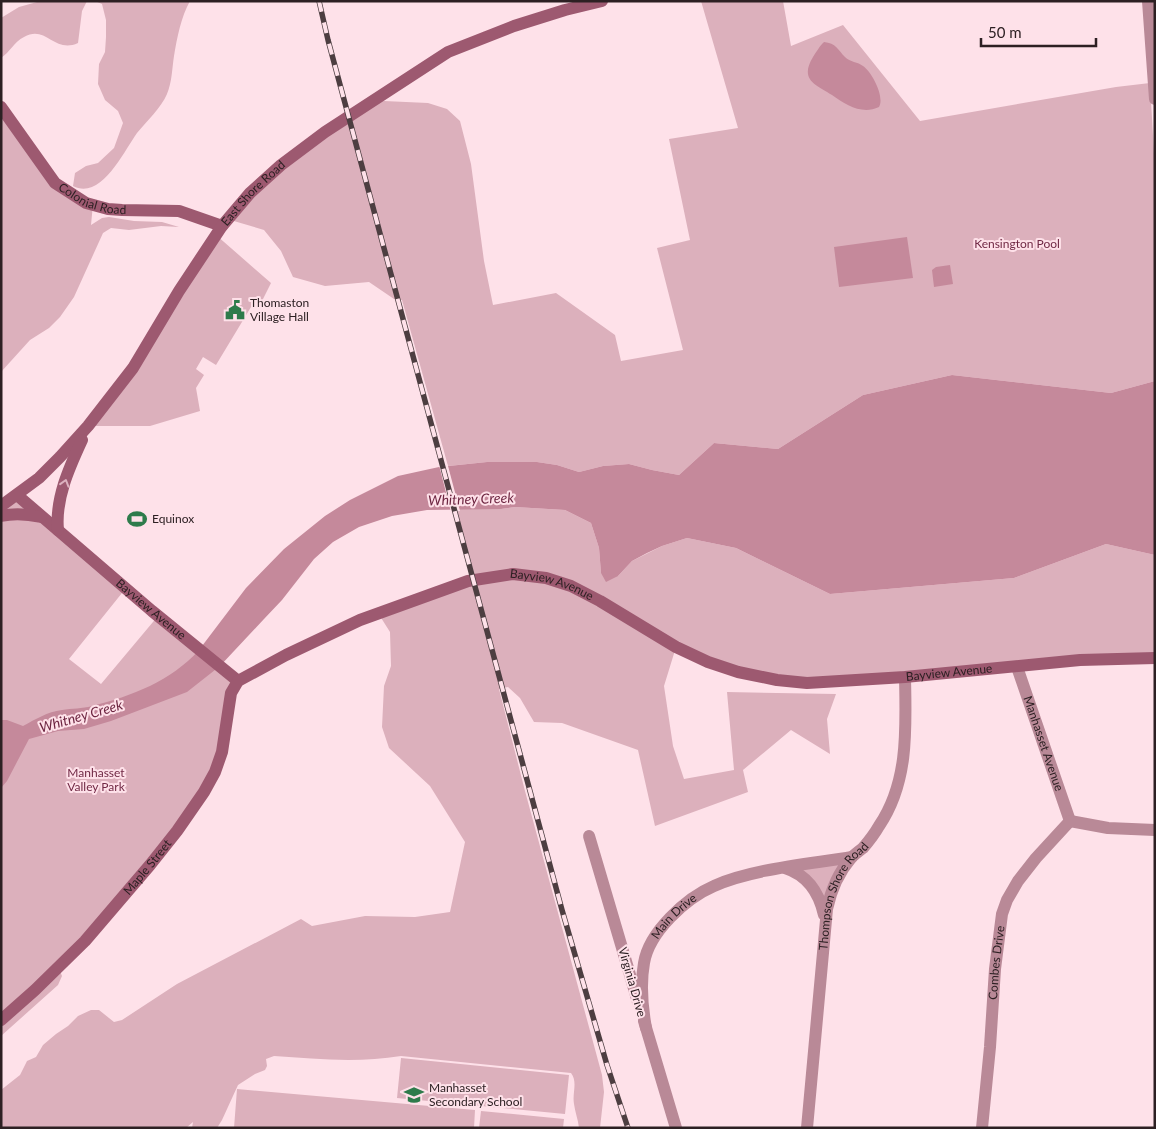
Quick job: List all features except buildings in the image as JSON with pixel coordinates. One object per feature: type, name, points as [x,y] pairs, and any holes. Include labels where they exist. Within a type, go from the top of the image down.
[{"type":"street","points":[[1148,1],[1155,99]]},
{"type":"street","name":"East Shore Road","points":[[1,506],[50,468],[88,426],[136,363],[179,290],[222,226],[250,193],[281,165],[325,132],[444,54],[514,26],[597,2]]},
{"type":"street","name":"Colonial Road","points":[[1,107],[55,183],[86,202],[122,210],[179,211],[222,226]]},
{"type":"street","points":[[58,530],[59,502],[73,460],[88,426]]},
{"type":"street","name":"Bayview Avenue","points":[[17,495],[238,681],[286,655],[360,620],[468,581],[513,574],[546,578],[571,586],[600,600],[676,647],[708,662],[738,672],[776,680],[807,683],[905,677],[1080,660],[1155,658]]},
{"type":"street","points":[[1,516],[26,514],[43,517]]},
{"type":"street","name":"Manhasset Avenue","points":[[1016,667],[1070,821]]},
{"type":"street","name":"Thompson Shore Road","points":[[807,1128],[825,920],[833,887],[839,876],[852,856],[863,848],[878,828],[887,814],[897,790],[905,745],[905,677]]},
{"type":"street","name":"Maple Street","points":[[1,1020],[91,934],[177,831],[204,792],[215,772],[222,752],[231,693],[238,681]]},
{"type":"street","points":[[1070,821],[1108,828],[1155,830]]},
{"type":"street","name":"Combes Drive","points":[[982,1128],[995,969],[1002,914],[1006,900],[1036,858],[1070,821]]},
{"type":"street","name":"Virginia Drive","points":[[589,836],[676,1128]]},
{"type":"street","name":"Main Drive","points":[[646,1028],[641,1003],[644,962],[652,942],[667,921],[690,900],[714,886],[740,877],[852,856]]},
{"type":"street","points":[[785,868],[799,873],[811,885],[819,897],[825,920]]},
{"type":"green space","points":[[87,1],[82,11],[78,43],[63,45],[44,36],[32,34],[21,39],[1,58],[1,18],[19,7],[37,2]]},
{"type":"green space","points":[[95,1],[190,1],[180,28],[167,94],[158,109],[137,133],[111,172],[93,187],[83,189],[73,186],[75,173],[86,166],[98,163],[114,148],[123,123],[118,111],[105,100],[98,84],[99,64],[105,52],[106,20],[102,4]]},
{"type":"green space","name":"Kensington Pool","points":[[701,1],[783,1],[791,46],[843,25],[920,121],[1116,87],[1150,83],[1155,171],[1155,381],[1111,393],[952,375],[863,395],[778,449],[714,443],[679,475],[629,464],[603,466],[579,472],[557,465],[537,462],[487,462],[448,466],[402,300],[394,299],[369,282],[325,286],[293,277],[281,251],[264,230],[227,219],[250,193],[369,103],[384,101],[428,103],[447,109],[460,121],[471,164],[484,261],[493,305],[556,293],[615,335],[621,361],[683,350],[657,248],[690,240],[669,139],[738,128]]},
{"type":"green space","points":[[1,107],[55,183],[93,204],[91,225],[102,218],[109,217],[134,221],[162,222],[179,227],[161,226],[129,230],[111,228],[103,233],[74,297],[60,317],[49,328],[30,340],[1,372]]},
{"type":"green space","points":[[216,235],[271,283],[260,305],[254,302],[216,365],[203,357],[196,369],[204,375],[196,388],[200,411],[150,426],[88,426]]},
{"type":"green space","name":"Manhasset Valley Park","points":[[17,495],[126,588],[69,659],[101,684],[158,616],[238,681],[210,782],[60,971],[62,976],[58,985],[1,1036],[1,505]]},
{"type":"green space","points":[[515,507],[565,510],[591,523],[599,548],[601,573],[618,576],[632,561],[662,546],[687,538],[736,548],[830,594],[1014,578],[1106,544],[1155,555],[1155,658],[777,680],[676,647],[664,686],[673,746],[684,779],[734,770],[727,692],[836,694],[827,719],[830,754],[791,730],[743,770],[748,792],[655,826],[638,750],[562,723],[534,722],[520,698],[508,687],[499,689],[602,1075],[604,1092],[600,1128],[579,1128],[574,1104],[574,1080],[571,1073],[401,1056],[353,1060],[274,1056],[266,1059],[267,1066],[265,1070],[238,1085],[217,1128],[192,1128],[193,1122],[186,1128],[1,1128],[1,1090],[20,1075],[27,1061],[36,1057],[43,1045],[78,1016],[91,1010],[99,1010],[114,1022],[122,1020],[177,984],[301,919],[312,926],[365,916],[415,917],[450,912],[465,842],[430,786],[389,748],[382,727],[384,686],[391,666],[390,632],[378,613],[473,579],[454,509],[501,509]]},
{"type":"green space","points":[[852,857],[822,907],[795,871]]},
{"type":"green space","points":[[401,1058],[569,1075],[565,1114],[397,1098]]},
{"type":"green space","points":[[237,1089],[475,1110],[474,1128],[234,1128]]},
{"type":"green space","points":[[481,1111],[564,1119],[563,1128],[479,1128]]},
{"type":"water","points":[[824,42],[834,45],[847,59],[867,69],[879,91],[879,107],[866,110],[854,108],[811,81],[808,71],[809,65]]},
{"type":"water","points":[[907,237],[913,278],[839,287],[834,247]]},
{"type":"water","points":[[950,265],[953,284],[934,287],[932,270],[936,267]]},
{"type":"water","name":"Whitney Creek","points":[[952,375],[1111,393],[1155,381],[1155,555],[1106,544],[1014,578],[830,594],[736,548],[687,538],[662,546],[632,561],[618,576],[606,582],[601,573],[599,548],[591,523],[565,510],[515,507],[501,509],[427,510],[392,516],[359,527],[333,542],[314,559],[282,600],[220,666],[187,692],[111,721],[84,729],[58,731],[29,739],[7,781],[1,788],[1,720],[7,720],[23,726],[51,712],[88,707],[122,697],[163,679],[188,661],[199,650],[246,588],[284,549],[325,516],[350,500],[398,476],[439,467],[487,462],[537,462],[557,465],[579,472],[603,466],[629,464],[679,475],[714,443],[778,449],[863,395]]},
{"type":"pier","points":[[447,464],[460,511],[451,512],[439,465]]},
{"type":"railway","points":[[319,1],[562,910],[607,1065],[628,1128]]},
{"type":"place","name":"Thomaston Village Hall","points":[[235,310]]},
{"type":"place","name":"Equinox","points":[[137,519]]},
{"type":"place","name":"Manhasset Secondary School","points":[[414,1095]]}]
